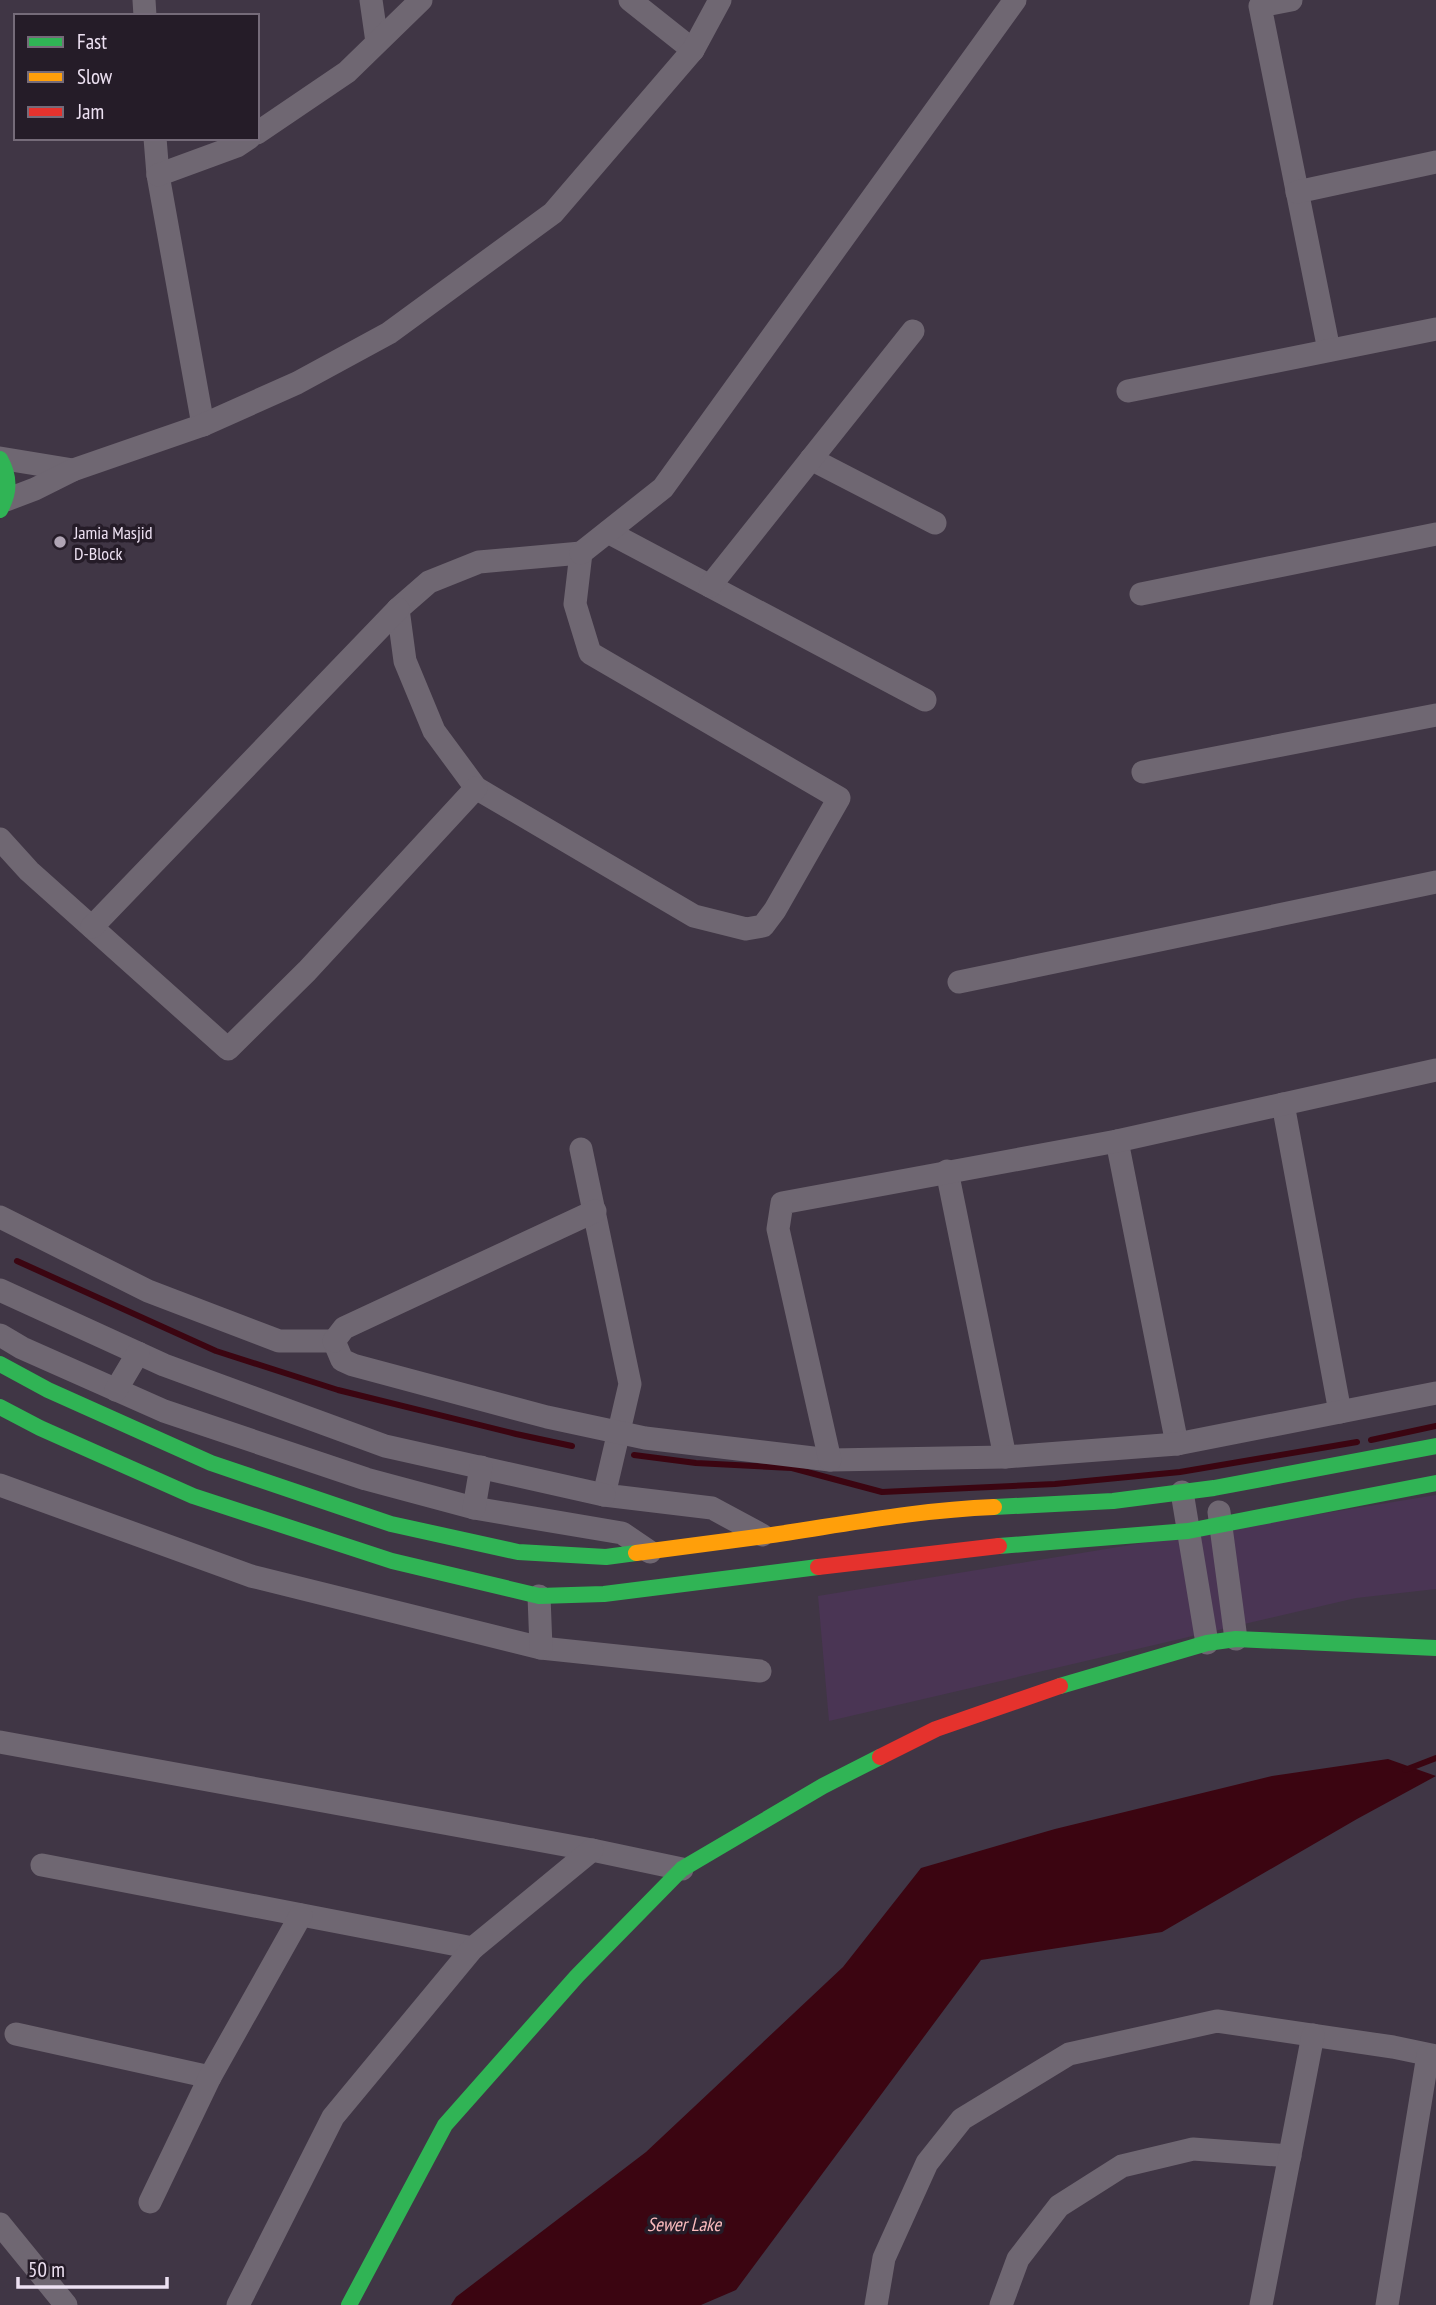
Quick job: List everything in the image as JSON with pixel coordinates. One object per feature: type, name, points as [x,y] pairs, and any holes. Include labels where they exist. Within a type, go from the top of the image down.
[{"type":"main road","points":[[0,459],[7,471],[9,485],[3,505]]},
{"type":"main road","points":[[0,1364],[48,1390],[211,1463],[391,1524],[518,1552],[606,1557],[941,1509],[1113,1501],[1214,1489],[1436,1446]]},
{"type":"main road","points":[[0,1407],[40,1428],[193,1496],[392,1561],[539,1596],[604,1594],[961,1549],[1188,1531],[1436,1483]]},
{"type":"main road","points":[[349,2305],[445,2125],[577,1976],[682,1869],[823,1786],[936,1729],[1063,1685],[1208,1643],[1236,1639],[1436,1648]]},
{"type":"street","points":[[371,0],[377,42]]},
{"type":"street","points":[[259,132],[347,72],[421,0]]},
{"type":"street","points":[[630,0],[692,50]]},
{"type":"street","points":[[3,505],[73,470],[204,425],[297,383],[389,333],[553,213],[692,50],[720,0]]},
{"type":"street","points":[[92,928],[398,609],[429,582],[478,562],[581,553],[663,488],[1015,0]]},
{"type":"street","points":[[1291,0],[1260,6],[1329,351]]},
{"type":"street","points":[[155,140],[158,175],[204,425]]},
{"type":"street","points":[[158,175],[237,146],[246,140]]},
{"type":"street","points":[[1297,192],[1436,162]]},
{"type":"street","points":[[1128,391],[1436,329]]},
{"type":"street","points":[[710,586],[913,331]]},
{"type":"street","points":[[0,459],[73,470]]},
{"type":"street","points":[[811,459],[935,523]]},
{"type":"street","points":[[608,532],[925,700]]},
{"type":"street","points":[[1141,594],[1436,534]]},
{"type":"street","points":[[398,609],[405,661],[434,731],[476,788],[694,916],[746,929],[763,926],[775,911],[839,798],[590,653],[575,604],[581,553]]},
{"type":"street","points":[[1143,772],[1436,715]]},
{"type":"street","points":[[0,839],[29,871],[228,1049],[307,971],[476,788]]},
{"type":"street","points":[[959,982],[1436,882]]},
{"type":"street","points":[[830,1460],[778,1229],[782,1203],[1117,1141],[1436,1070]]},
{"type":"street","points":[[1283,1104],[1340,1412]]},
{"type":"street","points":[[1117,1141],[1177,1444]]},
{"type":"street","points":[[581,1149],[630,1384],[604,1495]]},
{"type":"street","points":[[947,1171],[1005,1457]]},
{"type":"street","points":[[334,1340],[344,1328],[595,1211]]},
{"type":"street","points":[[0,1217],[148,1291],[279,1340],[334,1340]]},
{"type":"street","points":[[0,1290],[164,1365],[385,1446],[604,1495],[712,1508],[765,1536]]},
{"type":"street","points":[[0,1335],[164,1411],[366,1479],[474,1508],[622,1534],[650,1552]]},
{"type":"street","points":[[334,1340],[342,1360],[353,1365],[547,1417],[645,1438],[830,1460],[1005,1457],[1177,1444],[1436,1392]]},
{"type":"street","points":[[116,1390],[138,1353]]},
{"type":"street","points":[[295,1455],[310,1418]]},
{"type":"street","points":[[474,1508],[481,1467]]},
{"type":"street","points":[[0,1485],[251,1576],[541,1648],[760,1671]]},
{"type":"street","points":[[1214,1489],[1236,1639]]},
{"type":"street","points":[[1182,1492],[1208,1643]]},
{"type":"street","points":[[539,1596],[541,1648]]},
{"type":"street","points":[[0,1742],[592,1850],[682,1869]]},
{"type":"street","points":[[238,2305],[333,2117],[473,1948],[592,1850]]},
{"type":"street","points":[[42,1866],[473,1948]]},
{"type":"street","points":[[150,2202],[210,2077],[301,1915]]},
{"type":"street","points":[[876,2305],[884,2258],[927,2163],[962,2119],[1069,2054],[1217,2021],[1393,2047],[1432,2056],[1387,2305]]},
{"type":"street","points":[[16,2034],[210,2077]]},
{"type":"street","points":[[1261,2305],[1313,2035]]},
{"type":"street","points":[[1001,2305],[1018,2259],[1059,2206],[1122,2166],[1193,2149],[1290,2156]]},
{"type":"street","points":[[0,2224],[66,2305]]},
{"type":"shaded area","points":[[1436,1495],[1436,1589],[1356,1598],[829,1721],[818,1596]]},
{"type":"water","name":"Sewer Lake","points":[[1388,1759],[1436,1776],[1162,1932],[981,1960],[736,2290],[701,2305],[451,2305],[456,2297],[646,2152],[843,1967],[921,1868],[1055,1829],[1272,1776]]},
{"type":"waterway","points":[[17,1261],[216,1351],[338,1390],[572,1446]]},
{"type":"waterway","points":[[1371,1440],[1436,1426]]},
{"type":"waterway","points":[[634,1455],[696,1463],[792,1468],[882,1492],[1055,1484],[1180,1472],[1357,1442]]},
{"type":"waterway","points":[[1405,1770],[1436,1758]]},
{"type":"traffic: fast","points":[[0,459],[8,485],[0,510]]},
{"type":"traffic: fast","points":[[0,1364],[48,1390],[211,1463],[391,1524],[518,1552],[606,1557],[636,1553]]},
{"type":"traffic: fast","points":[[0,1407],[40,1428],[193,1496],[392,1561],[539,1596],[604,1594],[818,1567]]},
{"type":"traffic: fast","points":[[994,1507],[1113,1501],[1214,1488],[1436,1446]]},
{"type":"traffic: fast","points":[[999,1546],[1188,1531],[1436,1483]]},
{"type":"traffic: fast","points":[[1060,1686],[1207,1643],[1236,1639],[1436,1648]]},
{"type":"traffic: fast","points":[[349,2305],[445,2125],[577,1976],[682,1869],[823,1786],[880,1757]]},
{"type":"traffic: slow","points":[[636,1553],[907,1515],[994,1507]]},
{"type":"traffic: jam","points":[[818,1567],[999,1546]]},
{"type":"traffic: jam","points":[[880,1757],[936,1729],[1060,1686]]},
{"type":"place","name":"Jamia Masjid D-Block","points":[[60,542]]}]
